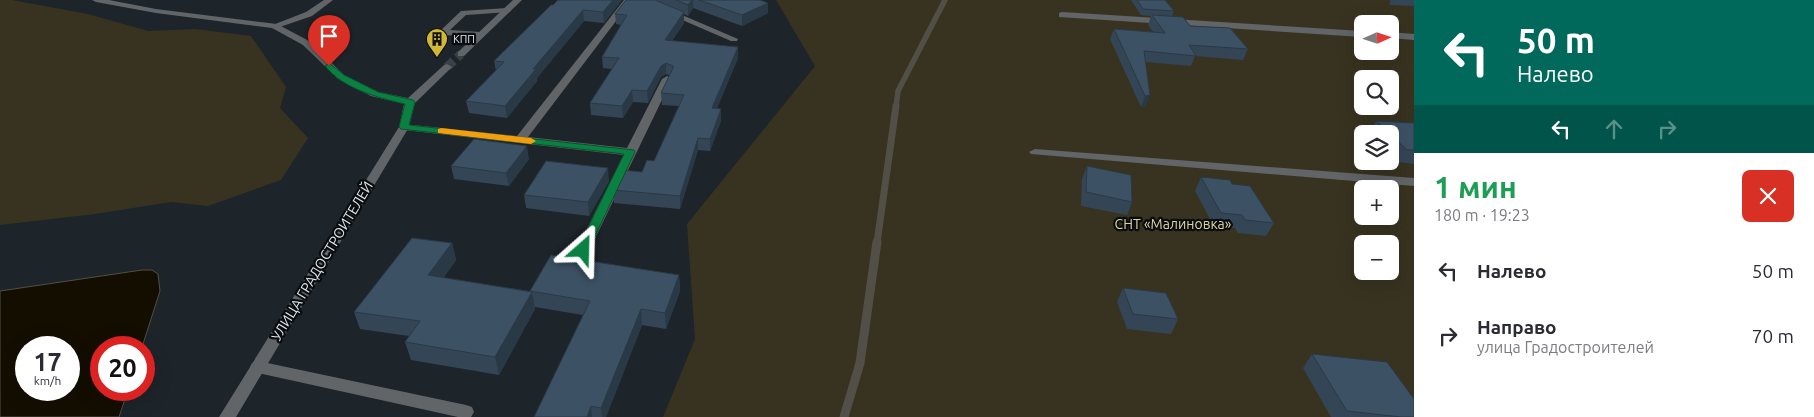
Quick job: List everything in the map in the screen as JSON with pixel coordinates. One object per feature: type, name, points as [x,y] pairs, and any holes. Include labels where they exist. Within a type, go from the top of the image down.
[{"type":"street","points":[[96,0],[156,11],[274,26],[306,43],[341,77],[375,94],[410,102],[447,67]]},
{"type":"street","points":[[274,26],[309,14],[329,0]]},
{"type":"street","points":[[461,54],[518,0]]},
{"type":"street","points":[[520,140],[628,0]]},
{"type":"street","points":[[640,0],[734,39]]},
{"type":"street","points":[[480,35],[443,32],[464,13],[507,10]]},
{"type":"street","points":[[1062,15],[1354,33]]},
{"type":"street","points":[[1399,36],[1414,37]]},
{"type":"street","points":[[583,250],[667,79]]},
{"type":"street","name":"УЛИЦА ГРАДОСТРОИТЕЛЕЙ","points":[[227,417],[404,127],[410,102]]},
{"type":"street","points":[[404,127],[630,152]]},
{"type":"street","points":[[1035,152],[1414,182]]},
{"type":"street","points":[[258,367],[466,412]]},
{"type":"green space","points":[[0,0],[12,0],[88,14],[148,31],[195,29],[251,36],[286,87],[280,108],[308,138],[281,180],[208,206],[171,202],[95,214],[0,225]]},
{"type":"green space","name":"СНТ «Малиновка»","points":[[776,0],[1414,0],[1414,417],[663,417],[695,339],[687,224],[815,66]]},
{"type":"shaded area","points":[[142,270],[152,270],[158,274],[160,291],[146,336],[90,336],[90,401],[124,401],[119,417],[0,417],[0,291]]},
{"type":"building","points":[[558,0],[613,0],[603,12],[583,10],[533,69],[536,69],[505,106],[466,101],[504,62],[494,61]]},
{"type":"building","points":[[626,0],[655,0],[684,12],[665,40],[738,47],[712,108],[721,109],[710,139],[698,138],[680,196],[613,190],[623,170],[642,172],[647,160],[654,161],[684,95],[661,93],[673,68],[673,66],[666,63],[661,66],[647,91],[632,90],[622,106],[590,103],[619,58],[602,57],[627,15],[615,14]]},
{"type":"building","points":[[676,0],[692,0],[688,5]]},
{"type":"building","points":[[699,0],[760,0],[768,3],[742,15]]},
{"type":"building","points":[[1137,0],[1165,0],[1174,11],[1143,9]]},
{"type":"building","points":[[1152,15],[1183,17],[1190,26],[1230,28],[1248,49],[1189,45],[1196,56],[1144,51],[1150,95],[1145,96],[1114,29],[1165,33]]},
{"type":"building","points":[[1376,121],[1414,123],[1414,150],[1407,150],[1399,143],[1399,125],[1380,125]]},
{"type":"building","points":[[474,139],[527,146],[506,173],[451,166]]},
{"type":"building","points":[[546,161],[608,168],[588,202],[524,195]]},
{"type":"building","points":[[1087,166],[1131,175],[1132,202],[1086,192]]},
{"type":"building","points":[[1201,177],[1230,180],[1232,184],[1250,186],[1274,223],[1245,220],[1242,215],[1221,213]]},
{"type":"building","points":[[412,238],[452,243],[428,275],[532,292],[495,357],[405,342],[420,321],[354,312]]},
{"type":"building","points":[[551,255],[679,275],[665,313],[641,309],[601,408],[591,406],[587,417],[534,417],[590,301],[530,291]]},
{"type":"building","points":[[1123,288],[1166,293],[1178,319],[1133,314]]},
{"type":"building","points":[[1312,354],[1387,362],[1414,399],[1414,417],[1347,411]]},
{"type":"waterway","points":[[896,107],[898,91],[945,0]]},
{"type":"waterway","points":[[877,243],[896,106]]},
{"type":"waterway","points":[[844,417],[860,363],[877,242]]},
{"type":"tunnel","points":[[447,67],[461,54]]},
{"type":"slow traffic","points":[[441,131],[531,141]]},
{"type":"place","name":"КПП","points":[[437,58]]},
{"type":"route","points":[[329,66],[341,77],[375,94],[410,102],[404,127],[630,152],[583,250]]}]
